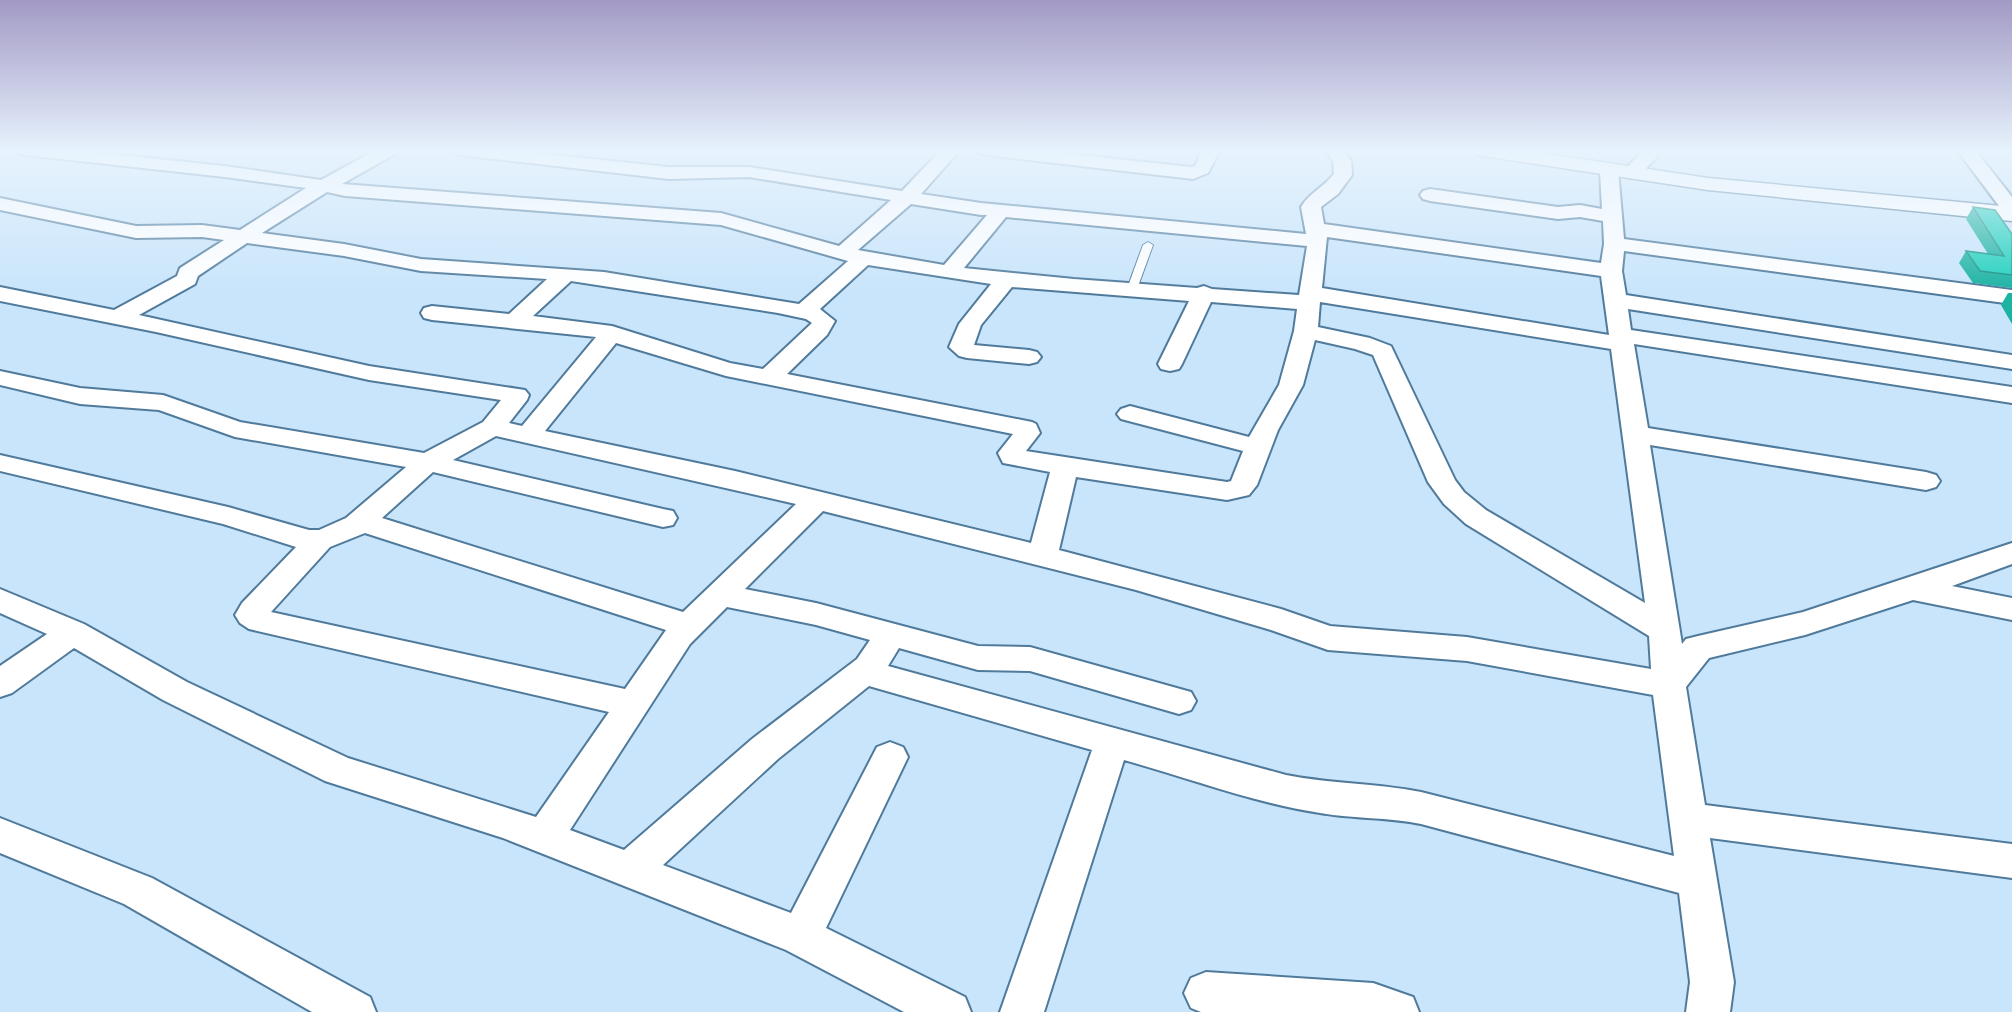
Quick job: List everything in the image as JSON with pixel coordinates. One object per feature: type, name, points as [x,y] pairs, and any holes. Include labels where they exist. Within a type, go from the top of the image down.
[{"type":"street","points":[[118,317],[187,279],[188,273],[304,197]]},
{"type":"street","points":[[436,197],[721,219],[745,224],[793,241],[843,253],[1006,280],[1310,298],[1621,339],[2012,395]]},
{"type":"street","points":[[843,253],[908,197]]},
{"type":"street","points":[[915,197],[1001,211],[1613,258],[2012,297]]},
{"type":"street","points":[[432,313],[515,320],[612,333],[690,360],[777,380],[1023,428],[1027,430],[1027,433],[1012,449],[1013,457],[1065,467],[1234,491],[1243,485],[1265,430],[1291,385],[1306,331],[1310,298],[1317,235],[1311,207],[1319,197]]},
{"type":"street","points":[[1446,197],[1558,213],[1580,211],[1613,258],[2012,362]]},
{"type":"street","points":[[1620,197],[1613,258],[1621,339],[1665,630],[1669,685],[1712,982],[1708,1012]]},
{"type":"street","points":[[1852,197],[2012,212]]},
{"type":"street","points":[[2001,197],[2012,212]]},
{"type":"street","points":[[0,204],[136,232],[193,230],[344,250],[421,265],[566,274],[814,315]]},
{"type":"street","points":[[949,272],[1001,211]]},
{"type":"street","points":[[814,315],[864,257]]},
{"type":"street","points":[[515,320],[566,274]]},
{"type":"street","points":[[1006,280],[970,324],[961,347],[967,351],[1029,357]]},
{"type":"street","points":[[1170,364],[1204,293]]},
{"type":"street","points":[[0,294],[118,317],[369,373],[516,395],[514,401],[496,420],[495,426]]},
{"type":"street","points":[[777,380],[819,330],[814,315]]},
{"type":"street","points":[[1306,331],[1362,343],[1383,351],[1442,482],[1454,498],[1476,517],[1665,630]]},
{"type":"street","points":[[528,435],[612,333]]},
{"type":"street","points":[[0,378],[80,396],[163,403],[235,429],[428,462],[663,518]]},
{"type":"street","points":[[1130,414],[1258,447]]},
{"type":"street","points":[[633,704],[260,621],[251,615],[318,542],[357,524],[428,462],[495,426],[817,500],[1042,557],[1215,602],[1281,621],[1328,638],[1491,652],[1669,685]]},
{"type":"street","points":[[1634,434],[1926,481]]},
{"type":"street","points":[[0,463],[228,516],[318,542]]},
{"type":"street","points":[[1042,557],[1065,467]]},
{"type":"street","points":[[544,837],[679,636],[817,500]]},
{"type":"street","points":[[357,524],[366,523],[689,626]]},
{"type":"street","points":[[1669,685],[1698,648],[1805,623],[1912,589],[2012,553]]},
{"type":"street","points":[[1912,589],[2012,609]]},
{"type":"street","points":[[721,595],[816,614],[978,658],[1030,658],[1179,701]]},
{"type":"street","points":[[0,600],[73,632],[175,691],[338,770],[510,824],[801,936],[949,1012]]},
{"type":"street","points":[[0,684],[73,632]]},
{"type":"street","points":[[630,870],[765,749],[869,668],[891,636]]},
{"type":"street","points":[[869,668],[875,675],[1286,791],[1322,798],[1396,802],[1421,807],[1697,880]]},
{"type":"street","points":[[1022,1012],[1112,743]]},
{"type":"street","points":[[801,936],[890,757]]},
{"type":"street","points":[[1690,819],[2012,861]]},
{"type":"street","points":[[0,835],[138,891],[354,1012]]},
{"type":"street","points":[[1206,993],[1373,1005],[1397,1012]]},
{"type":"lane","points":[[1132,289],[1149,244]]},
{"type":"building","points":[[1973,207],[1995,210],[2012,234],[2012,275],[1980,271],[1966,251],[2004,256]]}]
